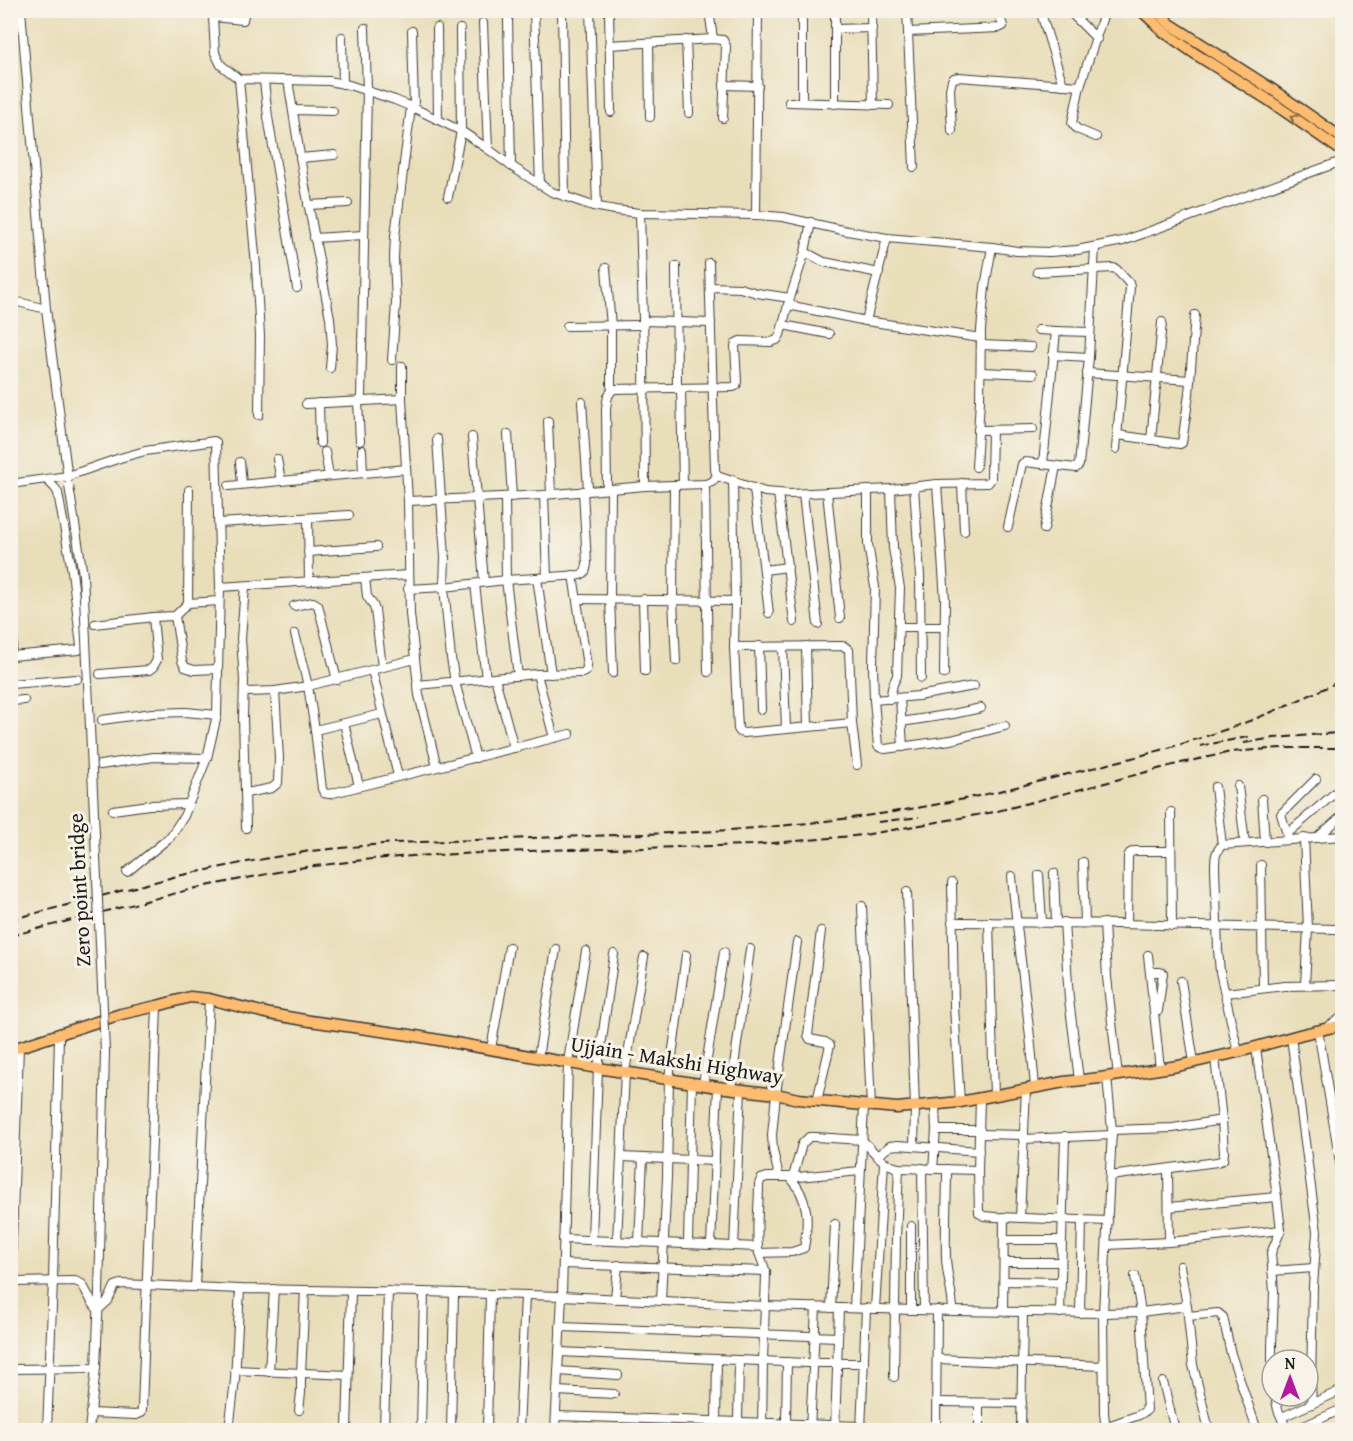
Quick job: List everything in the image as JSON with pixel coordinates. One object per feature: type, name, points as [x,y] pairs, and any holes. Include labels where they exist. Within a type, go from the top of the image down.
[{"type":"main road","points":[[1141,10],[1164,32],[1200,50],[1342,138]]},
{"type":"main road","points":[[1156,10],[1200,50]]},
{"type":"main road","points":[[1232,70],[1342,151]]},
{"type":"main road","name":"Ujjain - Makshi Highway","points":[[15,1049],[121,1014],[190,997],[209,999],[280,1016],[410,1035],[718,1087],[868,1107],[897,1108],[960,1102],[1078,1080],[1160,1069],[1256,1048],[1341,1024]]},
{"type":"street","name":"Zero point bridge","points":[[21,10],[46,309],[82,575],[105,1052],[96,1368],[89,1431]]},
{"type":"street","points":[[245,10],[243,20],[212,14],[215,53],[221,65],[239,79],[308,80],[343,84],[367,90],[413,107],[461,131],[552,192],[597,206],[640,213],[783,217],[887,238],[1017,251],[1050,252],[1123,241],[1342,161]]},
{"type":"street","points":[[511,166],[508,19],[512,12],[524,10]]},
{"type":"street","points":[[534,10],[540,185]]},
{"type":"street","points":[[562,10],[565,197]]},
{"type":"street","points":[[590,10],[597,206]]},
{"type":"street","points":[[609,10],[611,112]]},
{"type":"street","points":[[709,10],[713,39]]},
{"type":"street","points":[[756,215],[758,10]]},
{"type":"street","points":[[802,10],[802,102]]},
{"type":"street","points":[[835,10],[835,104]]},
{"type":"street","points":[[871,10],[873,105]]},
{"type":"street","points":[[907,10],[914,167]]},
{"type":"street","points":[[1040,10],[1063,85]]},
{"type":"street","points":[[1068,10],[1097,39]]},
{"type":"street","points":[[1096,137],[1077,129],[1072,123],[1080,86],[1105,10]]},
{"type":"street","points":[[908,32],[999,28],[1003,26],[1000,11]]},
{"type":"street","points":[[483,23],[488,149]]},
{"type":"street","points":[[363,473],[359,401],[367,90],[365,28]]},
{"type":"street","points":[[437,28],[438,120]]},
{"type":"street","points":[[835,28],[872,28]]},
{"type":"street","points":[[448,197],[461,131],[460,29]]},
{"type":"street","points":[[392,360],[396,303],[395,236],[413,107],[412,31]]},
{"type":"street","points":[[342,37],[343,84]]},
{"type":"street","points":[[686,40],[689,113]]},
{"type":"street","points":[[609,45],[723,40],[726,46],[723,118]]},
{"type":"street","points":[[649,43],[650,117]]},
{"type":"street","points":[[952,131],[951,84],[954,78],[1080,86]]},
{"type":"street","points":[[239,79],[259,315],[259,415]]},
{"type":"street","points":[[288,80],[308,205],[330,318],[332,345],[330,368]]},
{"type":"street","points":[[264,81],[272,144],[297,288]]},
{"type":"street","points":[[724,85],[758,86]]},
{"type":"street","points":[[789,102],[889,105]]},
{"type":"street","points":[[293,110],[333,111]]},
{"type":"street","points":[[300,158],[334,155]]},
{"type":"street","points":[[308,205],[348,203]]},
{"type":"street","points":[[640,213],[645,486]]},
{"type":"street","points":[[613,389],[736,386],[736,343],[777,340],[803,259],[811,222]]},
{"type":"street","points":[[314,238],[363,235]]},
{"type":"street","points":[[866,321],[887,238]]},
{"type":"street","points":[[976,467],[985,284],[992,247]]},
{"type":"street","points":[[1008,527],[1025,462],[1076,468],[1079,465],[1089,357],[1095,247]]},
{"type":"street","points":[[803,259],[878,275]]},
{"type":"street","points":[[709,263],[714,470],[717,476],[754,489],[802,494],[990,482],[992,430]]},
{"type":"street","points":[[676,266],[679,389],[673,600],[676,661]]},
{"type":"street","points":[[606,268],[611,326],[611,386],[613,389]]},
{"type":"street","points":[[1038,272],[1116,269],[1131,287],[1116,449]]},
{"type":"street","points":[[710,287],[740,288],[866,321],[981,342],[1031,347]]},
{"type":"street","points":[[10,300],[46,309]]},
{"type":"street","points":[[1118,435],[1182,443],[1190,380],[1194,315]]},
{"type":"street","points":[[1151,440],[1162,322]]},
{"type":"street","points":[[567,326],[711,323]]},
{"type":"street","points":[[783,326],[829,334]]},
{"type":"street","points":[[1038,330],[1090,332]]},
{"type":"street","points":[[1043,464],[1056,331]]},
{"type":"street","points":[[1053,355],[1089,357]]},
{"type":"street","points":[[402,366],[410,614],[421,708],[437,767]]},
{"type":"street","points":[[981,372],[1034,374]]},
{"type":"street","points":[[1087,373],[1190,380]]},
{"type":"street","points":[[613,389],[608,396],[606,408],[613,673]]},
{"type":"street","points":[[306,404],[402,399]]},
{"type":"street","points":[[408,588],[580,575],[586,570],[586,491],[582,402]]},
{"type":"street","points":[[319,404],[320,443]]},
{"type":"street","points":[[547,577],[548,421]]},
{"type":"street","points":[[978,430],[1033,429]]},
{"type":"street","points":[[508,434],[506,580],[518,676]]},
{"type":"street","points":[[472,437],[484,582]]},
{"type":"street","points":[[437,439],[445,557],[444,587],[451,658],[455,682],[476,758]]},
{"type":"street","points":[[10,484],[68,476],[145,451],[214,441],[217,445],[220,587],[217,715],[207,758],[184,816],[170,837],[127,872]]},
{"type":"street","points":[[326,452],[329,476]]},
{"type":"street","points":[[277,459],[281,481]]},
{"type":"street","points":[[240,462],[242,484]]},
{"type":"street","points":[[1044,529],[1056,466]]},
{"type":"street","points":[[229,486],[406,469]]},
{"type":"street","points":[[408,501],[548,495],[645,486],[705,484],[712,482],[717,476]]},
{"type":"street","points":[[10,619],[13,643],[11,656],[79,650],[81,646],[72,571],[58,493],[46,479]]},
{"type":"street","points":[[733,480],[734,647],[738,729],[744,734],[852,723]]},
{"type":"street","points":[[962,483],[964,531]]},
{"type":"street","points":[[705,484],[708,672]]},
{"type":"street","points":[[937,484],[944,577],[944,674]]},
{"type":"street","points":[[914,487],[920,576],[921,678]]},
{"type":"street","points":[[754,489],[769,613]]},
{"type":"street","points":[[891,489],[893,548],[900,588],[897,676],[893,684],[901,722],[903,747]]},
{"type":"street","points":[[188,603],[189,490]]},
{"type":"street","points":[[868,490],[868,544],[875,587],[873,665],[878,746],[885,749],[951,740],[1005,726]]},
{"type":"street","points":[[827,492],[840,618]]},
{"type":"street","points":[[778,493],[794,622]]},
{"type":"street","points":[[802,494],[818,624]]},
{"type":"street","points":[[219,523],[349,515]]},
{"type":"street","points":[[308,518],[309,582]]},
{"type":"street","points":[[308,552],[376,547]]},
{"type":"street","points":[[764,570],[788,567]]},
{"type":"street","points":[[220,587],[409,575]]},
{"type":"street","points":[[417,685],[586,671],[573,575]]},
{"type":"street","points":[[365,578],[367,596],[375,610],[382,667]]},
{"type":"street","points":[[537,578],[551,674]]},
{"type":"street","points":[[474,584],[491,679],[514,748]]},
{"type":"street","points":[[245,586],[242,629],[246,828]]},
{"type":"street","points":[[577,599],[735,601]]},
{"type":"street","points":[[643,599],[645,672]]},
{"type":"street","points":[[95,624],[175,616],[188,603],[219,601]]},
{"type":"street","points":[[294,606],[313,602],[318,605],[337,680]]},
{"type":"street","points":[[175,616],[185,667],[194,670],[218,669]]},
{"type":"street","points":[[100,674],[149,670],[153,667],[157,660],[153,617]]},
{"type":"street","points":[[899,627],[945,627]]},
{"type":"street","points":[[295,634],[308,686],[324,793],[329,794],[570,734]]},
{"type":"street","points":[[759,646],[761,710]]},
{"type":"street","points":[[806,646],[808,726]]},
{"type":"street","points":[[734,647],[844,646],[849,650],[852,723],[857,765]]},
{"type":"street","points":[[783,647],[786,729]]},
{"type":"street","points":[[244,692],[275,691],[308,686],[415,659]]},
{"type":"street","points":[[372,670],[398,776]]},
{"type":"street","points":[[537,674],[554,738]]},
{"type":"street","points":[[10,684],[76,679]]},
{"type":"street","points":[[874,700],[918,696],[974,686]]},
{"type":"street","points":[[246,793],[272,788],[278,783],[279,758],[275,691]]},
{"type":"street","points":[[10,701],[24,700]]},
{"type":"street","points":[[901,722],[981,708]]},
{"type":"street","points":[[102,720],[153,713],[186,712],[217,715]]},
{"type":"street","points":[[315,730],[382,714]]},
{"type":"street","points":[[344,723],[359,786]]},
{"type":"street","points":[[100,765],[154,757],[207,758]]},
{"type":"street","points":[[1288,837],[1281,817],[1282,812],[1316,779]]},
{"type":"street","points":[[1238,786],[1245,843]]},
{"type":"street","points":[[1215,787],[1222,845]]},
{"type":"street","points":[[1288,837],[1342,787]]},
{"type":"street","points":[[1262,799],[1265,842]]},
{"type":"street","points":[[112,810],[149,805],[189,804]]},
{"type":"street","points":[[1171,812],[1172,926]]},
{"type":"street","points":[[1318,837],[1342,816]]},
{"type":"street","points":[[1238,1052],[1218,950],[1215,857],[1217,850],[1222,845],[1265,842],[1288,837],[1342,836]]},
{"type":"street","points":[[1304,838],[1308,928],[1305,985]]},
{"type":"street","points":[[1126,924],[1128,856],[1134,851],[1171,850]]},
{"type":"street","points":[[1083,862],[1085,923]]},
{"type":"street","points":[[1261,865],[1263,988]]},
{"type":"street","points":[[1054,873],[1078,1080]]},
{"type":"street","points":[[1039,875],[1042,922]]},
{"type":"street","points":[[1012,876],[1026,998],[1031,1088],[1024,1137],[1020,1218]]},
{"type":"street","points":[[952,883],[954,1016],[960,1102]]},
{"type":"street","points":[[907,892],[915,1107],[914,1146]]},
{"type":"street","points":[[854,1308],[862,1140],[868,1107],[862,906]]},
{"type":"street","points":[[952,922],[1060,922],[1342,929]]},
{"type":"street","points":[[989,922],[994,1096]]},
{"type":"street","points":[[1104,923],[1113,1076],[1103,1313],[1105,1429],[1147,1410],[1141,1312],[1135,1275]]},
{"type":"street","points":[[817,1101],[830,1045],[810,1039],[808,1035],[821,931]]},
{"type":"street","points":[[779,1177],[772,1135],[797,942]]},
{"type":"street","points":[[491,1049],[509,947]]},
{"type":"street","points":[[538,1057],[556,949]]},
{"type":"street","points":[[734,1246],[736,1089],[750,949]]},
{"type":"street","points":[[555,1431],[562,1296],[568,1062],[586,951]]},
{"type":"street","points":[[703,1084],[724,952]]},
{"type":"street","points":[[592,1240],[598,1068],[614,954]]},
{"type":"street","points":[[661,1301],[668,1159],[669,1078],[686,955]]},
{"type":"street","points":[[1148,955],[1160,1069]]},
{"type":"street","points":[[617,1241],[626,1072],[644,957]]},
{"type":"street","points":[[1150,972],[1163,973],[1156,1023]]},
{"type":"street","points":[[1181,981],[1194,1062]]},
{"type":"street","points":[[1225,993],[1305,985],[1342,985]]},
{"type":"street","points":[[195,1287],[209,999]]},
{"type":"street","points":[[90,1413],[136,1415],[141,1413],[142,1409],[157,1006]]},
{"type":"street","points":[[1321,1030],[1342,1174]]},
{"type":"street","points":[[47,1431],[59,1035]]},
{"type":"street","points":[[1291,1037],[1317,1232],[1312,1348]]},
{"type":"street","points":[[1256,1048],[1281,1230],[1271,1253],[1274,1292],[1272,1348]]},
{"type":"street","points":[[10,1297],[15,1049]]},
{"type":"street","points":[[1110,1176],[1222,1160],[1224,1153],[1222,1120],[1215,1058]]},
{"type":"street","points":[[688,1244],[692,1082]]},
{"type":"street","points":[[711,1245],[718,1087]]},
{"type":"street","points":[[980,1099],[979,1213],[984,1216],[1108,1221]]},
{"type":"street","points":[[933,1169],[935,1105]]},
{"type":"street","points":[[936,1130],[1024,1137],[1065,1136],[1173,1128],[1222,1120]]},
{"type":"street","points":[[1060,1313],[1065,1136]]},
{"type":"street","points":[[792,1177],[802,1144],[809,1137],[862,1140],[891,1167],[978,1170]]},
{"type":"street","points":[[556,1416],[716,1420],[762,1427],[786,1424],[810,1428],[861,1428],[864,1362],[871,1309],[881,1159],[890,1146],[898,1145],[980,1151]]},
{"type":"street","points":[[621,1157],[715,1161]]},
{"type":"street","points":[[639,1242],[643,1158]]},
{"type":"street","points":[[894,1377],[899,1168]]},
{"type":"street","points":[[922,1168],[924,1310]]},
{"type":"street","points":[[947,1169],[946,1259],[953,1311]]},
{"type":"street","points":[[1168,1169],[1169,1242]]},
{"type":"street","points":[[762,1427],[766,1270],[759,1250],[759,1184],[761,1179],[767,1177],[860,1171]]},
{"type":"street","points":[[563,1239],[734,1246],[792,1252],[804,1248],[806,1238],[804,1196],[792,1177]]},
{"type":"street","points":[[1169,1207],[1278,1197]]},
{"type":"street","points":[[1003,1311],[1004,1217]]},
{"type":"street","points":[[1080,1313],[1082,1220]]},
{"type":"street","points":[[835,1224],[835,1308],[838,1337],[835,1428]]},
{"type":"street","points":[[911,1226],[911,1310]]},
{"type":"street","points":[[1107,1245],[1169,1242],[1281,1230]]},
{"type":"street","points":[[1004,1240],[1062,1240]]},
{"type":"street","points":[[1004,1262],[1061,1262]]},
{"type":"street","points":[[562,1264],[766,1270]]},
{"type":"street","points":[[615,1299],[618,1265]]},
{"type":"street","points":[[1180,1266],[1194,1372],[1209,1431]]},
{"type":"street","points":[[1272,1271],[1314,1268]]},
{"type":"street","points":[[11,1282],[75,1281],[82,1284],[98,1310],[108,1301],[115,1286],[121,1284],[562,1296],[765,1306],[953,1311],[1103,1313],[1141,1312],[1187,1306]]},
{"type":"street","points":[[1004,1281],[1060,1282]]},
{"type":"street","points":[[229,1431],[240,1289]]},
{"type":"street","points":[[269,1372],[274,1289]]},
{"type":"street","points":[[299,1410],[305,1290]]},
{"type":"street","points":[[347,1431],[351,1291]]},
{"type":"street","points":[[384,1431],[388,1291]]},
{"type":"street","points":[[421,1431],[424,1292]]},
{"type":"street","points":[[451,1431],[454,1293]]},
{"type":"street","points":[[487,1431],[490,1294]]},
{"type":"street","points":[[519,1431],[525,1296]]},
{"type":"street","points":[[810,1428],[816,1307]]},
{"type":"street","points":[[936,1431],[938,1310]]},
{"type":"street","points":[[1021,1431],[1023,1312]]},
{"type":"street","points":[[1188,1316],[1218,1313],[1223,1317],[1230,1354],[1257,1431]]},
{"type":"street","points":[[560,1328],[838,1337]]},
{"type":"street","points":[[559,1352],[814,1363],[864,1362]]},
{"type":"street","points":[[716,1420],[717,1359]]},
{"type":"street","points":[[938,1359],[1103,1366]]},
{"type":"street","points":[[738,1422],[739,1360]]},
{"type":"street","points":[[786,1424],[787,1362]]},
{"type":"street","points":[[10,1369],[96,1368]]},
{"type":"street","points":[[235,1370],[348,1375]]},
{"type":"street","points":[[558,1371],[618,1375]]},
{"type":"street","points":[[1163,1382],[1175,1431]]},
{"type":"street","points":[[557,1390],[614,1394]]},
{"type":"street","points":[[1320,1400],[1342,1390]]},
{"type":"street","points":[[936,1402],[1022,1403]]},
{"type":"street","points":[[979,1403],[979,1431]]},
{"type":"street","points":[[1279,1408],[1287,1431]]},
{"type":"street","points":[[1282,1417],[1303,1408]]},
{"type":"street","points":[[1295,1431],[1309,1428],[1342,1409]]},
{"type":"railway","points":[[10,920],[177,876],[310,851],[393,843],[729,830],[849,818],[939,804],[1129,759],[1190,741],[1258,717],[1342,680]]},
{"type":"railway","points":[[1244,743],[1337,733]]},
{"type":"railway","points":[[1200,746],[1253,736]]},
{"type":"railway","points":[[568,850],[751,845],[864,835],[994,812],[1231,752],[1281,748],[1342,748]]},
{"type":"railway","points":[[878,822],[919,817]]},
{"type":"railway","points":[[10,936],[196,888],[298,868],[412,856],[575,849]]}]
